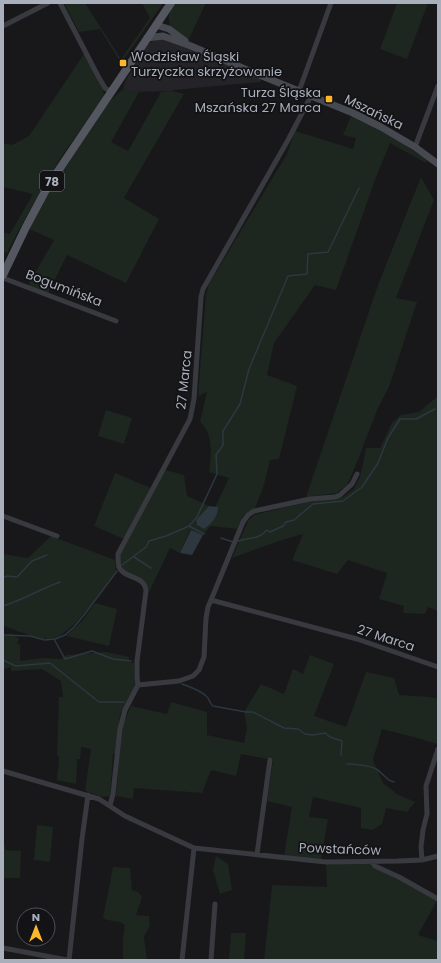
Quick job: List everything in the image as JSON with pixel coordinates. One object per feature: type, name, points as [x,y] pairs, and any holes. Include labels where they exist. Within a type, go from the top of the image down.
[{"type":"main road","name":"78","points":[[3,275],[38,204],[171,3]]},
{"type":"street","points":[[3,26],[48,3]]},
{"type":"street","points":[[60,3],[98,76],[106,88],[111,92]]},
{"type":"street","points":[[299,91],[331,3]]},
{"type":"street","points":[[164,13],[169,29]]},
{"type":"street","points":[[156,25],[169,29]]},
{"type":"street","points":[[147,38],[163,36],[156,25]]},
{"type":"street","name":"Mszańska","points":[[169,29],[191,46]]},
{"type":"street","name":"Mszańska","points":[[163,36],[191,46],[382,126],[415,146],[438,164]]},
{"type":"street","name":"Mszańska","points":[[415,146],[438,86]]},
{"type":"street","name":"27 Marca","points":[[138,686],[137,661],[146,586],[143,582],[121,570],[119,566],[118,554],[190,419],[194,399],[201,297],[203,289],[288,140],[311,96]]},
{"type":"street","name":"Bogumińska","points":[[3,278],[116,320]]},
{"type":"street","points":[[110,805],[113,794],[120,729],[125,710],[138,686],[179,681],[192,676],[199,670],[204,657],[208,607],[243,522],[254,511],[310,499],[340,495],[352,484],[357,474]]},
{"type":"street","points":[[3,516],[57,536]]},
{"type":"street","name":"27 Marca","points":[[211,600],[357,639],[438,667]]},
{"type":"street","points":[[422,860],[422,842],[427,814],[426,786],[438,749]]},
{"type":"street","points":[[257,854],[270,760]]},
{"type":"street","name":"Powstańców","points":[[3,771],[99,799],[125,816],[194,848],[326,862],[422,860],[438,856]]},
{"type":"street","points":[[3,948],[68,960],[88,795]]},
{"type":"street","points":[[182,960],[194,848]]},
{"type":"street","points":[[372,862],[375,866],[400,877],[438,899]]},
{"type":"street","points":[[211,960],[215,904]]},
{"type":"shaded area","points":[[64,3],[85,3],[121,59],[150,18],[142,3],[163,3],[124,59],[122,65],[100,29],[79,32]]},
{"type":"shaded area","points":[[174,3],[206,3],[187,43],[177,35],[170,26],[170,9]]},
{"type":"shaded area","points":[[397,3],[428,3],[407,59],[380,49]]},
{"type":"shaded area","points":[[163,36],[262,78],[260,82],[172,91],[131,92],[123,89],[126,80],[148,44]]},
{"type":"shaded area","points":[[84,54],[103,89],[104,96],[60,159],[7,253],[3,252],[3,232],[10,234],[33,194],[3,187],[3,143],[12,145],[29,136]]},
{"type":"shaded area","points":[[123,89],[131,92],[139,92],[111,142],[128,151],[161,92],[172,91],[184,94],[124,198],[159,219],[126,283],[67,255],[47,295],[27,287],[54,240],[29,229],[51,189],[111,100]]},
{"type":"shaded area","points":[[351,116],[400,142],[427,160],[426,163],[390,143],[375,180],[336,290],[315,285],[274,343],[267,375],[297,386],[279,459],[270,460],[263,488],[255,508],[244,515],[237,529],[211,526],[203,535],[190,530],[180,553],[170,548],[149,592],[144,581],[123,569],[119,559],[120,552],[155,487],[166,470],[184,475],[187,496],[209,506],[196,520],[197,525],[200,527],[218,507],[215,507],[229,478],[209,472],[211,452],[210,439],[208,433],[200,422],[207,392],[198,396],[206,294],[209,284],[287,154],[295,131],[353,149],[356,138],[343,135]]},
{"type":"shaded area","points":[[421,177],[434,200],[396,298],[417,302],[389,387],[378,408],[347,485],[337,493],[306,497],[378,285]]},
{"type":"shaded area","points":[[438,396],[438,611],[428,607],[425,614],[403,613],[404,606],[379,599],[387,573],[348,560],[337,574],[292,560],[303,534],[232,558],[248,521],[254,515],[307,502],[343,497],[354,489],[360,477],[366,448],[380,448],[392,423],[401,415],[419,412]]},
{"type":"shaded area","points":[[106,410],[132,418],[124,444],[98,436]]},
{"type":"shaded area","points":[[115,473],[151,488],[124,539],[94,526]]},
{"type":"shaded area","points":[[209,506],[218,507],[218,510],[214,520],[204,529],[197,525],[196,520]]},
{"type":"shaded area","points":[[191,530],[203,535],[192,555],[180,553]]},
{"type":"shaded area","points":[[51,536],[115,560],[116,571],[86,611],[66,631],[57,637],[48,639],[26,634],[4,626],[3,628],[3,554],[28,558]]},
{"type":"shaded area","points":[[95,603],[117,609],[109,646],[66,636],[82,621]]},
{"type":"shaded area","points":[[11,633],[19,639],[17,644],[20,644],[20,661],[43,658],[61,659],[66,655],[106,652],[129,657],[129,662],[134,663],[135,683],[133,693],[120,714],[116,754],[113,754],[110,796],[103,797],[85,791],[91,749],[81,747],[80,759],[77,759],[76,784],[57,780],[59,757],[57,756],[59,697],[63,697],[61,681],[42,669],[11,671],[11,667],[3,670],[3,636]]},
{"type":"shaded area","points":[[310,655],[334,664],[314,716],[346,727],[366,672],[394,678],[399,695],[438,699],[437,744],[382,729],[373,760],[383,783],[397,794],[415,802],[407,812],[386,808],[382,824],[372,830],[361,828],[361,808],[313,797],[309,817],[328,819],[321,860],[284,856],[292,807],[267,801],[273,760],[241,754],[236,776],[211,770],[202,793],[134,788],[133,799],[116,796],[123,725],[131,706],[167,714],[171,702],[207,712],[207,735],[244,743],[247,728],[244,712],[261,684],[284,694],[293,669],[303,674]]},
{"type":"shaded area","points":[[37,825],[53,827],[50,862],[34,860]]},
{"type":"shaded area","points":[[3,845],[5,845],[5,850],[21,851],[20,878],[3,878]]},
{"type":"shaded area","points":[[216,856],[228,864],[232,890],[220,894],[213,870]]},
{"type":"shaded area","points":[[326,862],[372,862],[438,899],[418,935],[438,941],[437,960],[264,960],[272,885],[327,887]]},
{"type":"shaded area","points":[[113,867],[130,868],[132,890],[138,892],[142,897],[136,915],[149,916],[150,925],[144,937],[147,960],[123,960],[125,925],[120,922],[103,918]]},
{"type":"shaded area","points":[[231,933],[246,933],[244,960],[229,960]]},
{"type":"waterway","points":[[122,565],[146,547],[149,541],[166,536],[189,526],[197,517],[217,474],[216,455],[223,445],[223,431],[240,404],[249,369],[288,276],[307,274],[308,254],[328,252],[359,188]]},
{"type":"waterway","points":[[238,541],[260,536],[267,530],[270,532],[283,526],[286,522],[294,520],[313,504],[343,501],[362,487],[378,463],[388,438],[400,419],[416,419],[435,409]]},
{"type":"waterway","points":[[189,526],[204,534]]},
{"type":"waterway","points":[[221,538],[233,542]]},
{"type":"waterway","points":[[3,578],[7,576],[17,577],[32,561],[47,555]]},
{"type":"waterway","points":[[134,557],[151,568]]},
{"type":"waterway","points":[[3,635],[30,636],[45,640],[55,639],[65,635],[84,615],[117,571]]},
{"type":"waterway","points":[[3,606],[18,601],[60,582]]},
{"type":"waterway","points":[[54,639],[65,659],[92,651],[113,659],[131,661]]},
{"type":"waterway","points":[[3,660],[16,666],[50,663],[99,702],[124,702]]},
{"type":"waterway","points":[[182,684],[204,694],[213,706],[253,712],[284,728],[298,729],[305,734],[313,735],[325,733],[330,737],[342,741],[341,755]]},
{"type":"waterway","points":[[347,764],[363,765],[374,768],[389,780],[394,782]]},
{"type":"place","name":"Wodzisław Śląski Turzyczka skrzyżowanie","points":[[123,63]]},
{"type":"place","name":"Turza Śląska Mszańska 27 Marca","points":[[329,99]]}]
